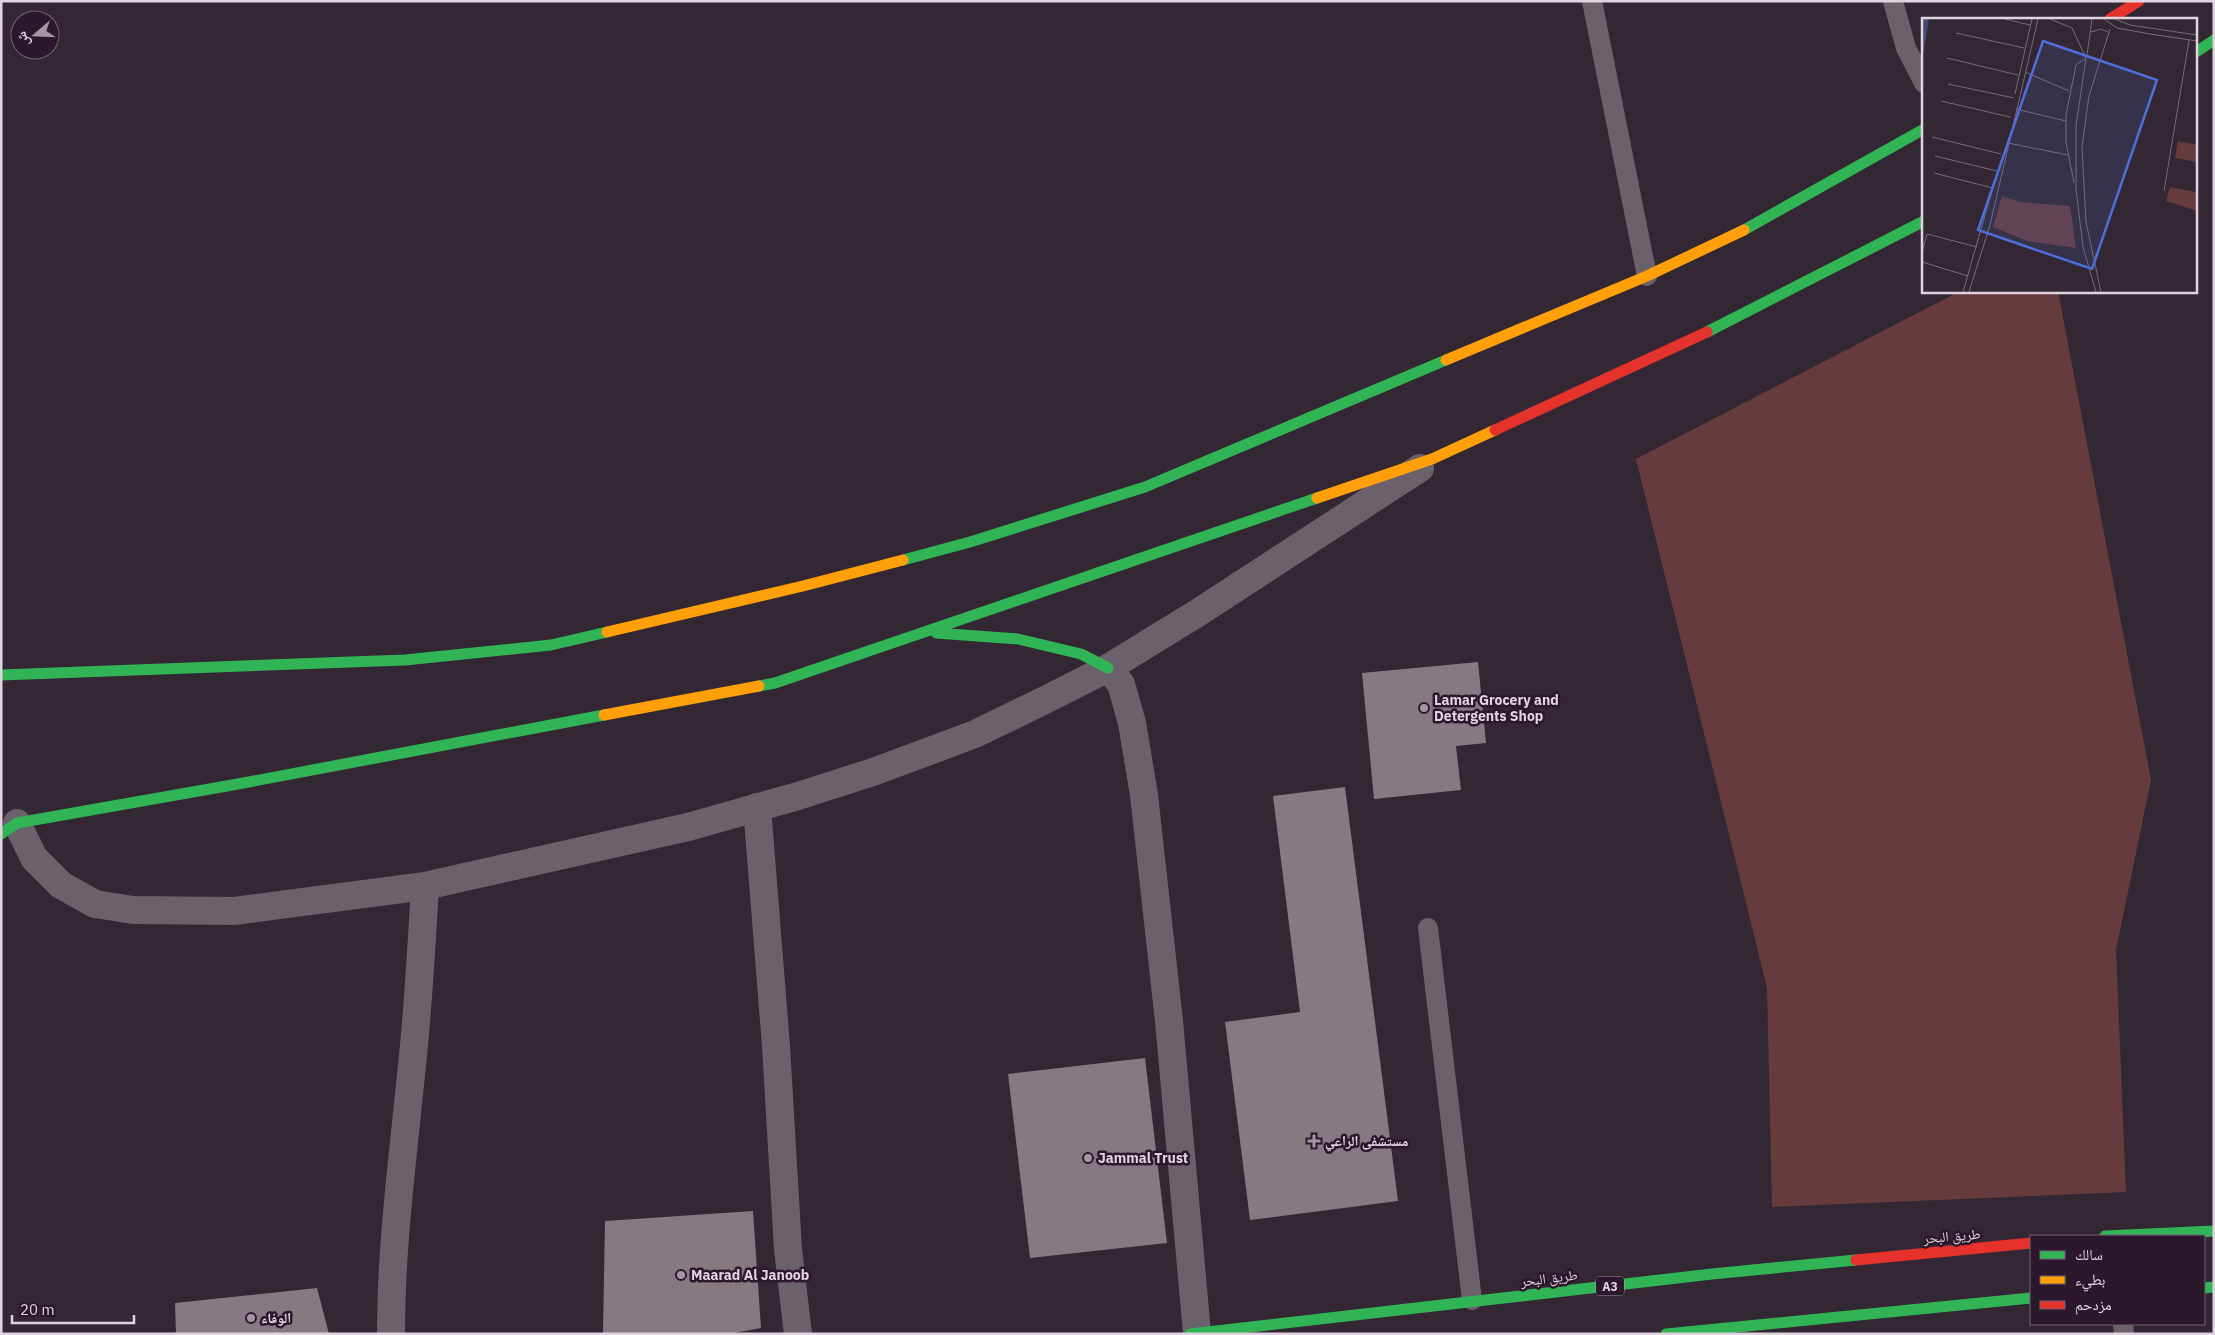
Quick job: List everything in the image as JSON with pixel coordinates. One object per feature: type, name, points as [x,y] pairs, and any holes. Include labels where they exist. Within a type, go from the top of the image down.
[{"type":"main road","points":[[2112,18],[2139,1]]},
{"type":"main road","points":[[2198,51],[2214,40]]},
{"type":"main road","points":[[1,675],[405,660],[551,645],[803,586],[970,542],[1145,487],[1648,276],[1736,235],[1922,130]]},
{"type":"main road","points":[[6,827],[775,683],[1432,460],[1694,339],[1922,222]]},
{"type":"main road","points":[[924,632],[1018,639],[1080,654],[1108,668]]},
{"type":"main road","points":[[2127,1235],[2214,1231]]},
{"type":"main road","name":"طريق البحر","points":[[1194,1333],[1712,1274],[2030,1243]]},
{"type":"main road","points":[[1666,1334],[1717,1331],[2030,1298]]},
{"type":"street","points":[[6,827],[62,885],[95,904],[133,910],[234,911],[426,886],[688,826],[873,772],[975,734],[1108,668],[1204,609],[1432,460]]},
{"type":"street","points":[[1108,668],[1121,684],[1132,723],[1144,795],[1169,1021],[1194,1333]]},
{"type":"street","points":[[757,807],[776,1046],[788,1249],[798,1334]]},
{"type":"street","points":[[391,1334],[393,1261],[400,1168],[414,1045],[426,886]]},
{"type":"lane","points":[[1592,1],[1648,276]]},
{"type":"lane","points":[[1893,1],[1906,48],[1922,79]]},
{"type":"lane","points":[[1428,928],[1472,1300]]},
{"type":"shaded area","points":[[1958,292],[2058,292],[2151,780],[2116,950],[2126,1192],[1772,1207],[1767,988],[1636,459]]},
{"type":"building","name":"Lamar Grocery and Detergents Shop","points":[[1478,662],[1486,743],[1456,746],[1461,790],[1374,799],[1362,673]]},
{"type":"building","points":[[1345,787],[1398,1201],[1250,1220],[1225,1022],[1300,1012],[1273,796]]},
{"type":"building","name":"Jammal Trust","points":[[1145,1058],[1167,1243],[1030,1258],[1008,1074]]},
{"type":"building","name":"Maarad Al Janoob","points":[[753,1211],[761,1328],[728,1334],[603,1334],[605,1221]]},
{"type":"building","name":"الوفاء","points":[[317,1288],[329,1334],[176,1334],[175,1303]]},
{"type":"traffic: fast","points":[[2198,51],[2214,40]]},
{"type":"traffic: fast","points":[[1744,230],[1922,130]]},
{"type":"traffic: fast","points":[[1707,332],[1922,222]]},
{"type":"traffic: fast","points":[[903,560],[970,542],[1145,487],[1446,360]]},
{"type":"traffic: fast","points":[[759,686],[775,683],[1317,498]]},
{"type":"traffic: fast","points":[[1,675],[405,660],[551,645],[607,632]]},
{"type":"traffic: fast","points":[[936,633],[1018,639],[1081,654],[1108,668]]},
{"type":"traffic: fast","points":[[17,823],[238,784],[604,715]]},
{"type":"traffic: fast","points":[[1,834],[17,823]]},
{"type":"traffic: fast","points":[[2127,1235],[2214,1231]]},
{"type":"traffic: fast","points":[[1190,1334],[1712,1274],[1856,1260]]},
{"type":"traffic: fast","points":[[2205,1288],[2214,1287]]},
{"type":"traffic: fast","points":[[1666,1334],[2030,1298]]},
{"type":"traffic: slow","points":[[1446,360],[1647,276],[1744,230]]},
{"type":"traffic: slow","points":[[1317,498],[1432,459],[1495,430]]},
{"type":"traffic: slow","points":[[607,632],[803,586],[903,560]]},
{"type":"traffic: slow","points":[[604,715],[759,686]]},
{"type":"traffic: jam","points":[[2112,18],[2139,1]]},
{"type":"traffic: jam","points":[[1495,430],[1707,332]]},
{"type":"traffic: jam","points":[[1856,1260],[2030,1243]]},
{"type":"place","name":"Lamar Grocery and Detergents Shop","points":[[1424,708]]},
{"type":"place","name":"مستشفى الراعي","points":[[1314,1141]]},
{"type":"place","name":"Jammal Trust","points":[[1088,1158]]},
{"type":"place","name":"Maarad Al Janoob","points":[[681,1275]]},
{"type":"place","name":"الوفاء","points":[[251,1318]]}]
